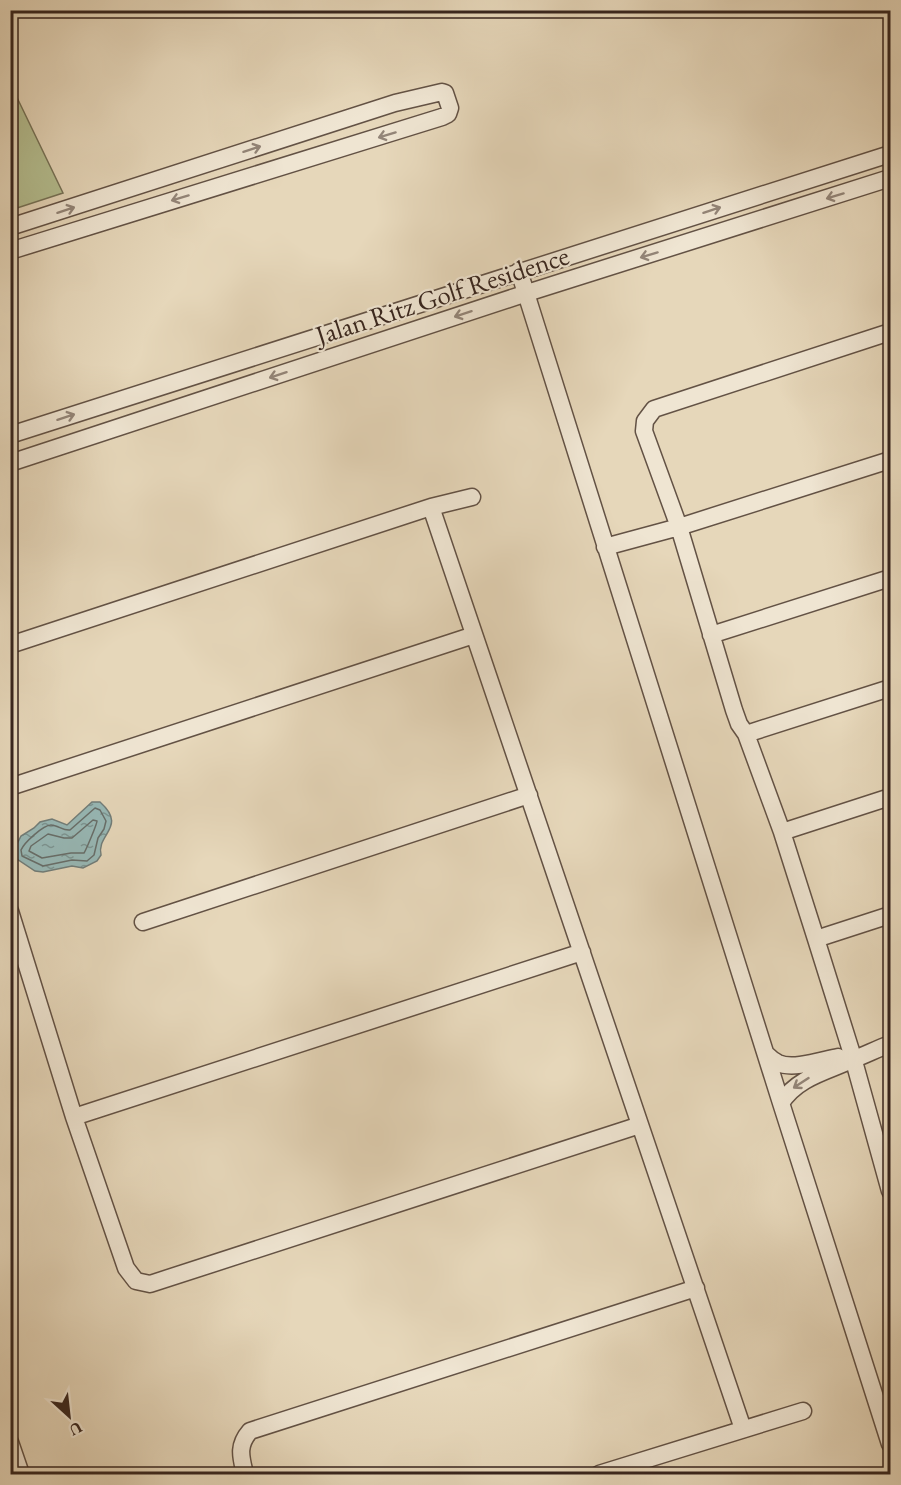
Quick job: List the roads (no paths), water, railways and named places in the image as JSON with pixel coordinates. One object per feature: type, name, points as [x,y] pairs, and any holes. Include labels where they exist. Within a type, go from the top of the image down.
[{"type":"street","points":[[10,227],[395,103],[442,92],[445,93],[450,108],[448,114],[442,117],[10,251]]},
{"type":"street","name":"Jalan Ritz Golf Residence","points":[[10,435],[891,154]]},
{"type":"street","name":"Jalan Ritz Golf Residence","points":[[10,463],[527,293],[891,178]]},
{"type":"street","points":[[519,271],[765,1054],[891,1444]]},
{"type":"street","points":[[891,332],[654,409],[645,421],[644,431],[679,527],[734,710],[746,734],[782,832],[816,939],[857,1055],[891,1191]]},
{"type":"street","points":[[605,547],[679,527],[891,460]]},
{"type":"street","points":[[10,645],[431,507],[472,497]]},
{"type":"street","points":[[431,507],[743,1430]]},
{"type":"street","points":[[711,636],[891,578]]},
{"type":"street","points":[[10,787],[474,634]]},
{"type":"street","points":[[746,734],[891,688]]},
{"type":"street","points":[[143,922],[529,795]]},
{"type":"street","points":[[782,832],[891,797]]},
{"type":"street","points":[[10,911],[74,1117],[126,1268],[136,1281],[150,1284],[640,1125]]},
{"type":"street","points":[[816,939],[891,915]]},
{"type":"street","points":[[74,1117],[582,952]]},
{"type":"street","points":[[781,1103],[788,1092],[798,1084],[857,1055],[891,1044]]},
{"type":"street","points":[[765,1054],[778,1063],[787,1065],[857,1055]]},
{"type":"street","points":[[245,1474],[241,1456],[242,1441],[250,1431],[696,1288]]},
{"type":"street","points":[[599,1474],[803,1411]]},
{"type":"street","points":[[10,1442],[21,1474]]},
{"type":"water","points":[[92,802],[100,802],[111,818],[109,830],[101,848],[101,855],[97,861],[83,868],[72,866],[43,872],[35,871],[17,859],[14,850],[21,836],[40,822],[52,819],[67,825]]}]
